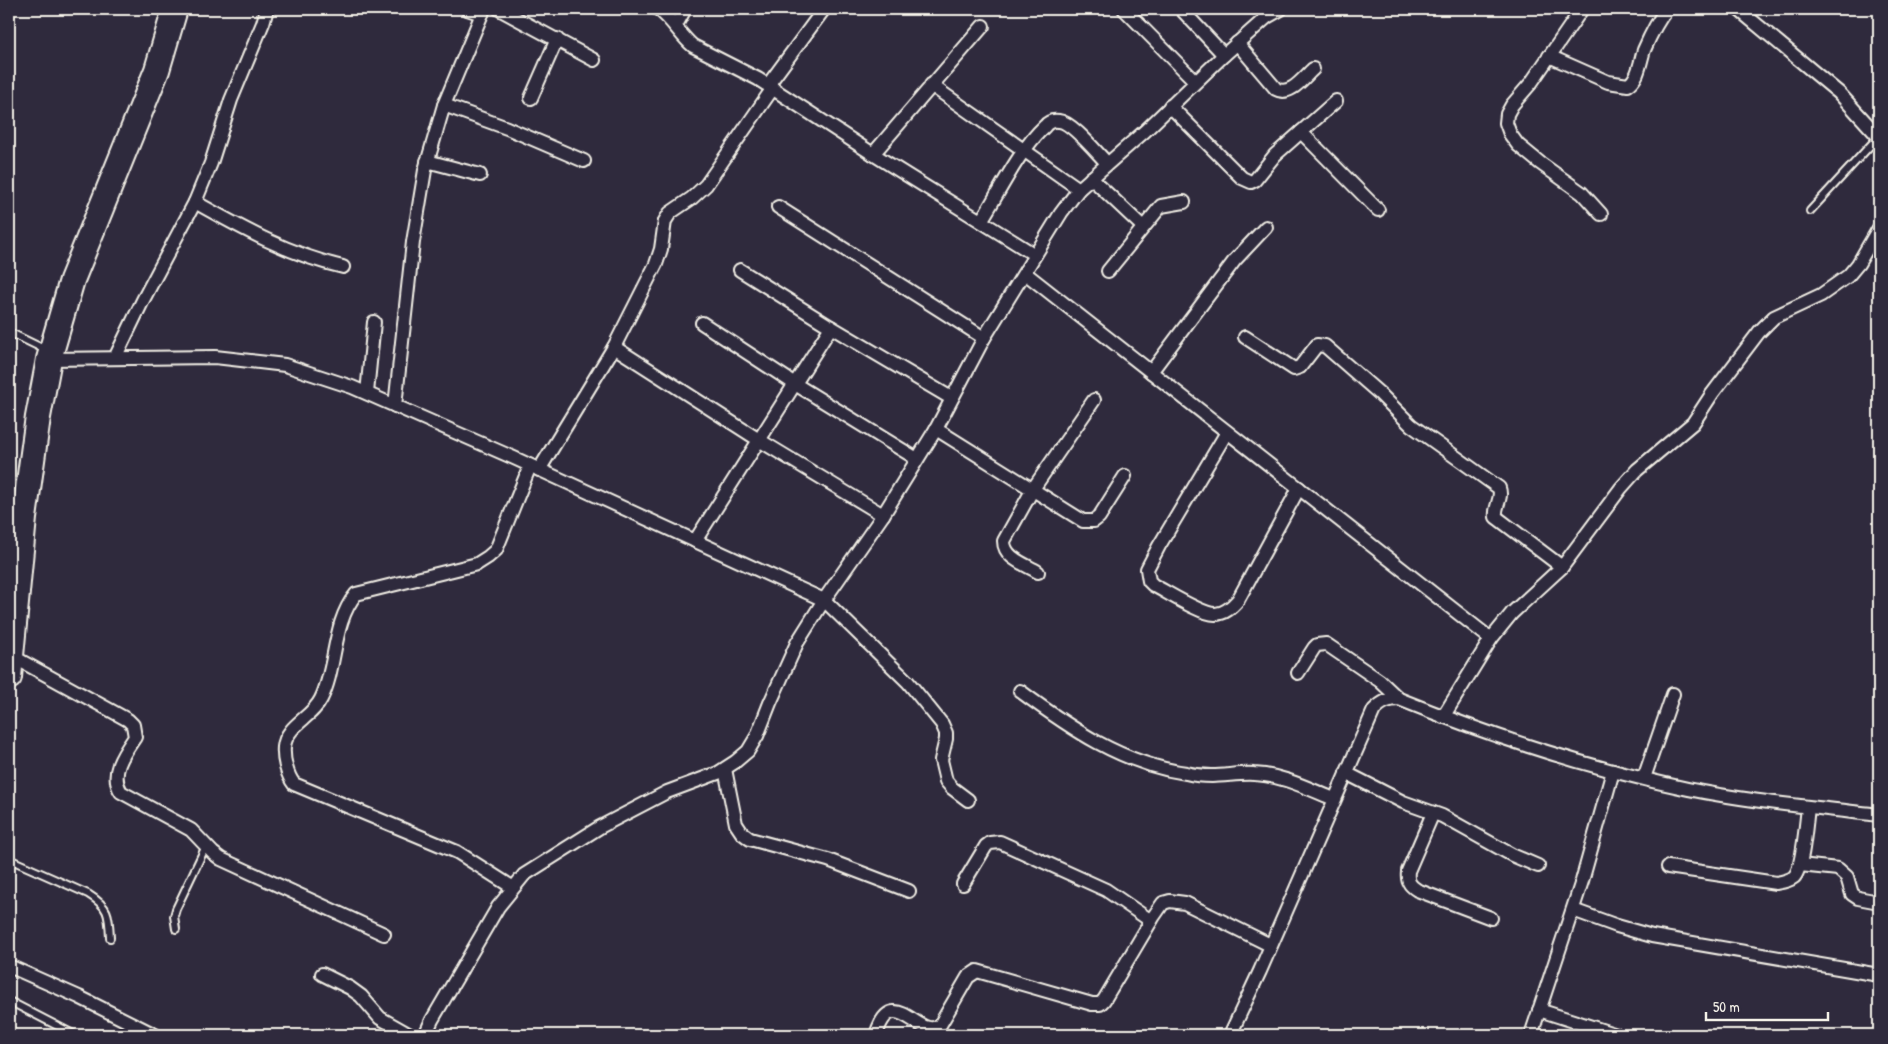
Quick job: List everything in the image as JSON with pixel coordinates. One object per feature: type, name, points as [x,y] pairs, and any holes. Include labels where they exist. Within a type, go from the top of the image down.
[{"type":"highway","points":[[10,666],[24,518],[38,417],[50,356],[72,280],[157,70],[175,9]]},
{"type":"street","points":[[114,358],[195,202],[211,163],[231,100],[267,9]]},
{"type":"street","points":[[396,406],[418,206],[428,161],[444,105],[483,11],[467,9]]},
{"type":"street","points":[[499,9],[594,60]]},
{"type":"street","points":[[658,9],[669,17],[686,40],[693,46],[771,86],[873,154],[1035,255]]},
{"type":"street","points":[[676,26],[684,9]]},
{"type":"street","points":[[512,887],[458,852],[294,784],[288,773],[284,747],[292,729],[314,710],[320,701],[327,683],[346,608],[356,594],[477,564],[496,550],[535,468],[614,347],[656,264],[661,249],[665,220],[670,213],[692,198],[706,184],[824,9]]},
{"type":"street","points":[[1124,9],[1196,81]]},
{"type":"street","points":[[1181,9],[1224,55]]},
{"type":"street","points":[[1582,9],[1531,83],[1512,105],[1507,114],[1506,123],[1510,134],[1518,145],[1582,193],[1601,214]]},
{"type":"street","points":[[1549,56],[1608,82],[1628,85],[1633,82],[1654,29],[1667,9]]},
{"type":"street","points":[[1738,9],[1840,93],[1879,137]]},
{"type":"street","points":[[425,1035],[498,907],[512,887],[524,875],[540,863],[600,827],[667,792],[725,769],[748,750],[757,736],[797,643],[824,600],[883,515],[936,429],[984,338],[1061,213],[1091,178],[1236,43],[1275,10]]},
{"type":"street","points":[[873,154],[983,26]]},
{"type":"street","points":[[530,98],[557,39]]},
{"type":"street","points":[[1236,43],[1276,89],[1281,91],[1289,91],[1313,69]]},
{"type":"street","points":[[932,85],[1079,190]]},
{"type":"street","points":[[1170,106],[1247,181],[1255,180],[1275,155],[1336,101]]},
{"type":"street","points":[[444,105],[507,128],[584,161]]},
{"type":"street","points":[[981,221],[1024,151],[1045,125],[1050,122],[1058,120],[1070,126],[1107,163]]},
{"type":"street","points":[[1301,132],[1378,210]]},
{"type":"street","points":[[428,161],[480,175]]},
{"type":"street","points":[[1091,178],[1143,226]]},
{"type":"street","points":[[195,202],[244,230],[270,242],[325,263],[343,267]]},
{"type":"street","points":[[1108,271],[1161,206],[1184,202]]},
{"type":"street","points":[[778,207],[984,338]]},
{"type":"street","points":[[1151,372],[1235,260],[1266,227]]},
{"type":"street","points":[[1443,717],[1491,639],[1512,613],[1562,567],[1632,476],[1693,423],[1712,394],[1759,332],[1774,318],[1821,295],[1848,276],[1858,264],[1879,228]]},
{"type":"street","points":[[740,270],[831,327],[951,398]]},
{"type":"street","points":[[1025,273],[1491,639]]},
{"type":"street","points":[[367,393],[374,322]]},
{"type":"street","points":[[702,323],[795,384],[917,459]]},
{"type":"street","points":[[695,540],[831,327]]},
{"type":"street","points":[[1245,337],[1294,369],[1300,367],[1317,345],[1325,346],[1380,394],[1411,425],[1498,488],[1500,496],[1495,512],[1496,517],[1562,567]]},
{"type":"street","points":[[614,347],[759,440],[883,515]]},
{"type":"street","points":[[50,356],[114,358],[215,357],[284,365],[367,393],[824,600],[908,682],[942,724],[946,733],[946,739],[941,760],[946,781],[968,800]]},
{"type":"street","points":[[1038,572],[1007,553],[1004,548],[1004,541],[1033,488],[1094,400]]},
{"type":"street","points":[[936,429],[1083,521],[1094,521],[1099,517],[1125,476]]},
{"type":"street","points":[[1227,432],[1158,546],[1147,569],[1147,576],[1153,586],[1206,612],[1216,614],[1232,607],[1238,600],[1298,488]]},
{"type":"street","points":[[1298,673],[1314,648],[1317,645],[1326,644],[1380,680],[1399,699],[1503,739],[1613,771],[1688,789],[1808,808],[1879,815]]},
{"type":"street","points":[[10,666],[128,720],[133,725],[135,737],[118,767],[116,782],[121,792],[191,830],[221,859],[384,934]]},
{"type":"street","points":[[1020,691],[1066,725],[1118,754],[1184,773],[1213,776],[1238,774],[1270,776],[1295,783],[1334,799]]},
{"type":"street","points":[[1644,778],[1673,694]]},
{"type":"street","points":[[1230,1035],[1374,710],[1381,702],[1399,699]]},
{"type":"street","points":[[725,769],[736,824],[750,839],[828,860],[909,891]]},
{"type":"street","points":[[1530,1035],[1573,910],[1613,771]]},
{"type":"street","points":[[1346,773],[1403,802],[1469,830],[1512,855],[1538,866]]},
{"type":"street","points":[[1668,867],[1776,883],[1793,878],[1800,865],[1808,808]]},
{"type":"street","points":[[1433,814],[1408,872],[1407,879],[1410,885],[1417,890],[1491,918]]},
{"type":"street","points":[[963,884],[986,846],[990,843],[1000,842],[1106,890],[1151,921]]},
{"type":"street","points":[[1800,865],[1838,869],[1847,877],[1852,894],[1858,898],[1879,902]]},
{"type":"street","points":[[876,1035],[884,1016],[894,1012],[904,1014],[928,1029],[937,1028],[968,977],[977,971],[1092,1004],[1100,1004],[1110,992],[1151,921],[1164,903],[1170,901],[1185,903],[1270,945]]},
{"type":"street","points":[[1573,910],[1652,936],[1879,975]]},
{"type":"street","points":[[9,966],[79,997],[154,1035]]},
{"type":"street","points":[[322,974],[361,996],[380,1018],[410,1035]]},
{"type":"street","points":[[1539,1010],[1617,1035]]},
{"type":"lane","points":[[1810,211],[1879,137]]},
{"type":"lane","points":[[9,332],[50,356]]},
{"type":"lane","points":[[176,929],[174,916],[176,909],[195,873],[206,846]]},
{"type":"lane","points":[[9,859],[88,894],[99,901],[106,908],[109,918],[110,938]]},
{"type":"lane","points":[[9,1001],[64,1032],[75,1035]]}]
